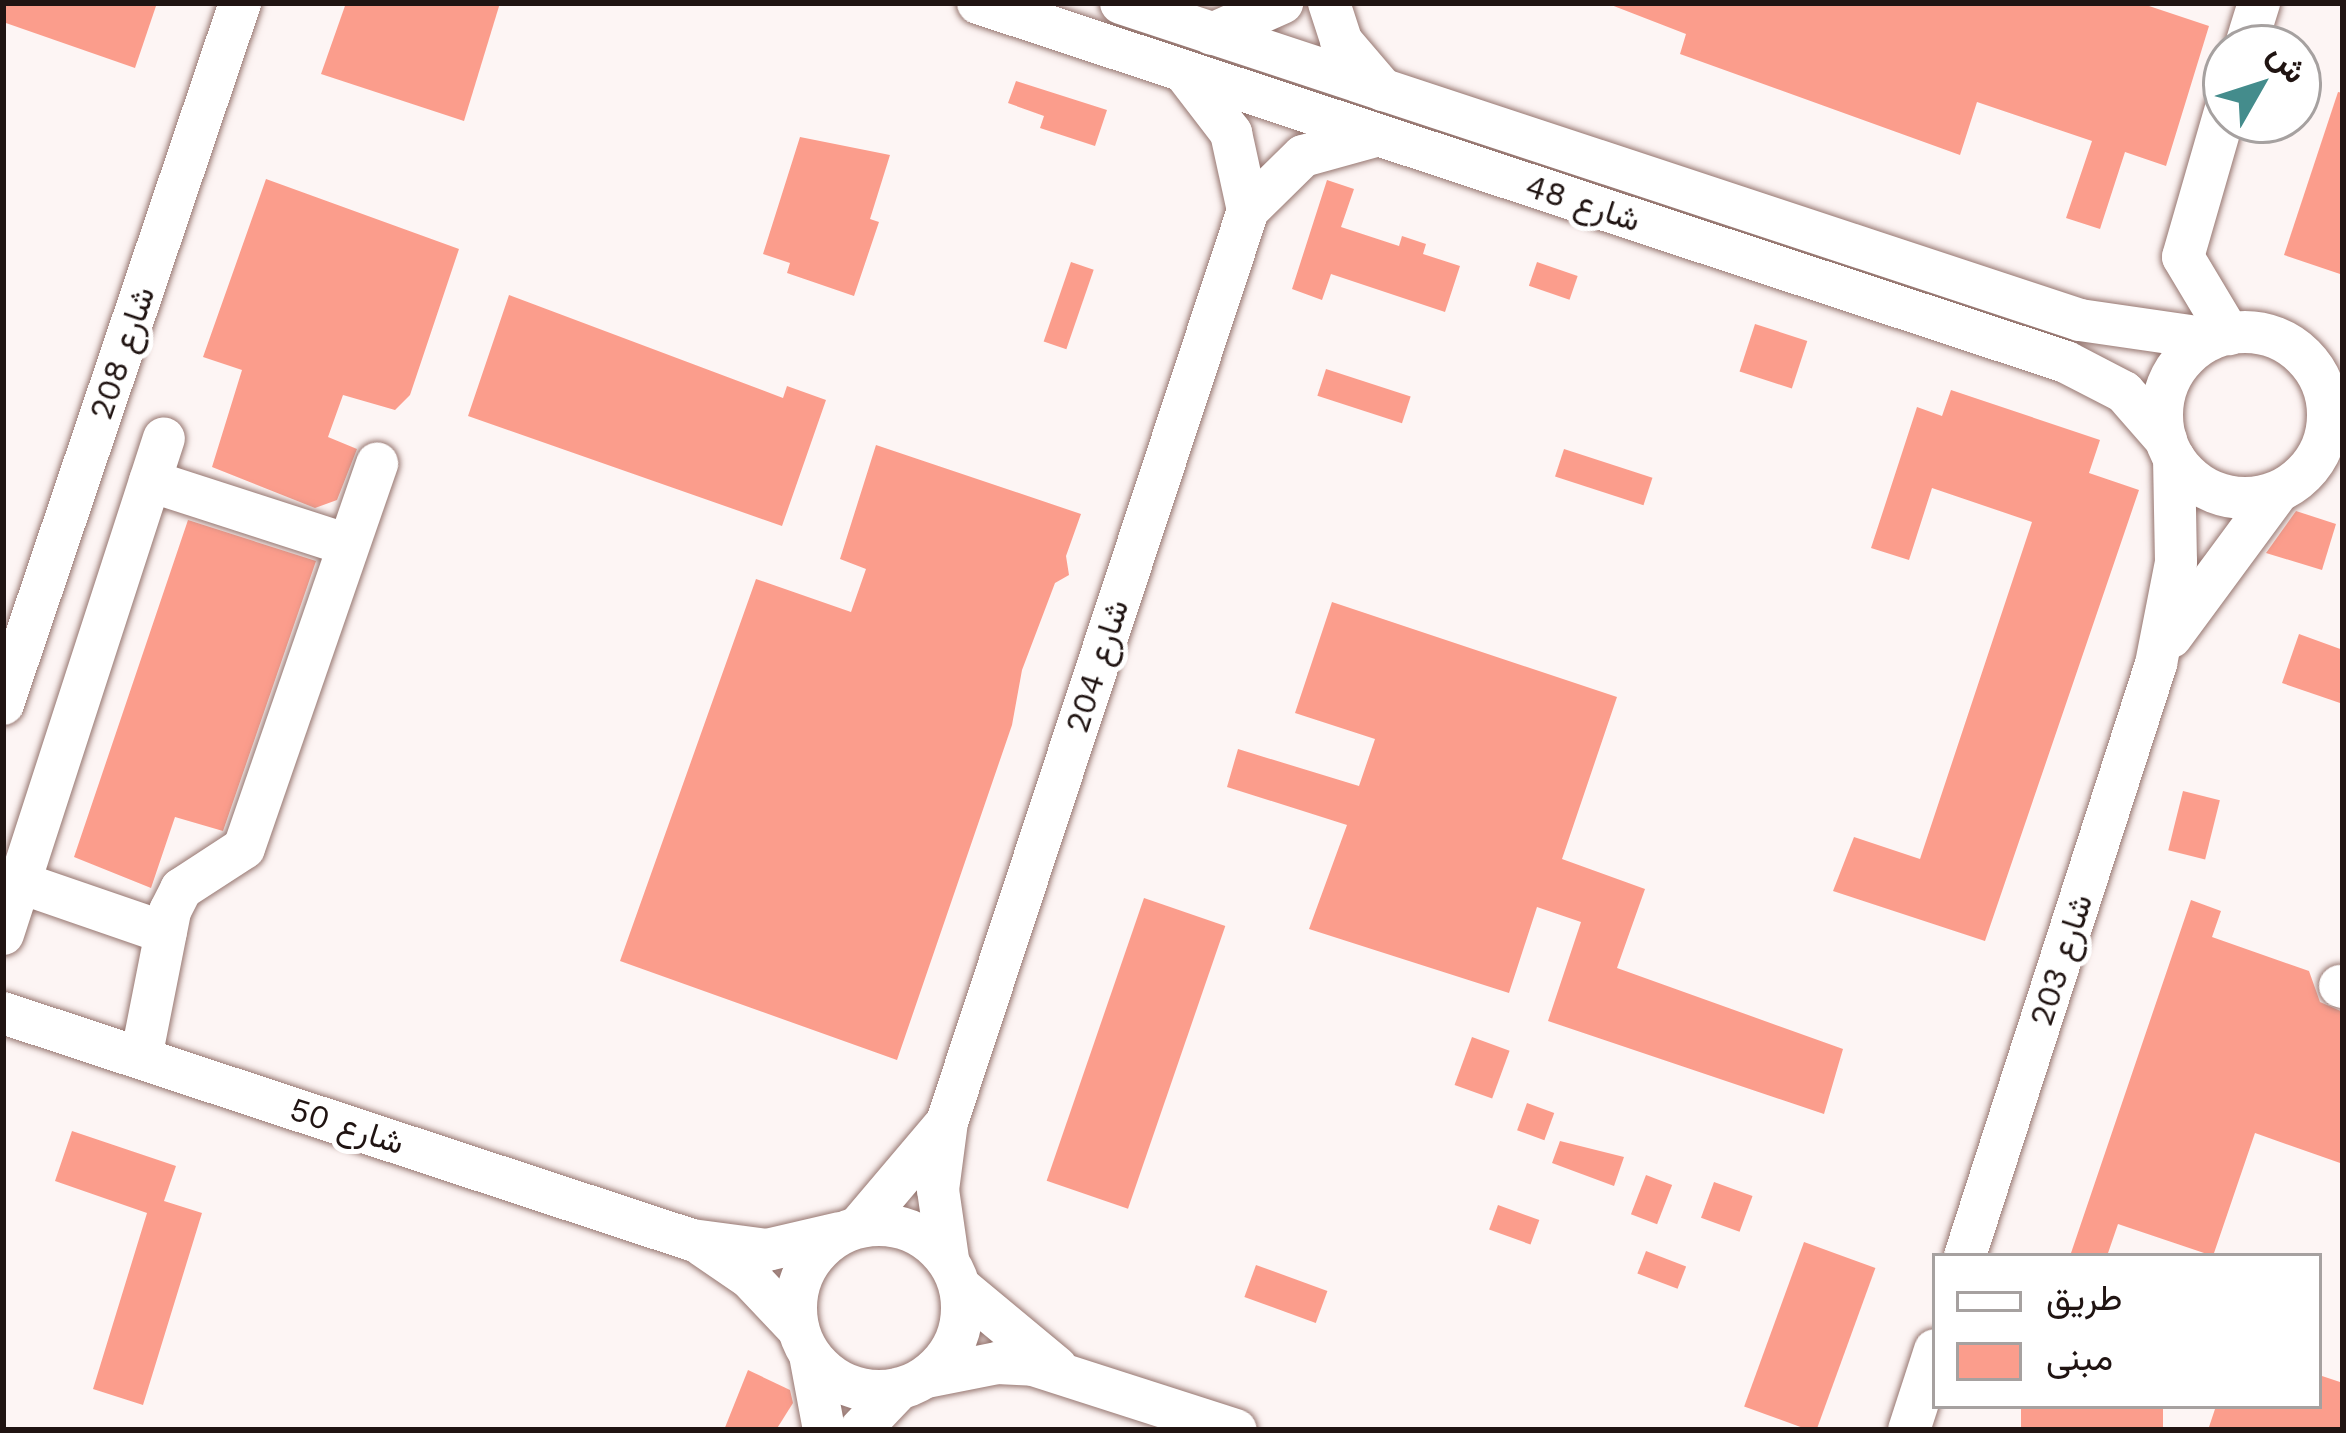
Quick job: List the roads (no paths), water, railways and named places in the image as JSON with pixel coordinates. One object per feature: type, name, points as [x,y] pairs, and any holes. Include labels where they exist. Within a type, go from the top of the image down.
[{"type":"street","name":"شارع 208","points":[[3,704],[240,3]]},
{"type":"street","name":"شارع 48","points":[[978,3],[2066,362],[2124,392],[2170,449]]},
{"type":"street","name":"شارع 48","points":[[1121,3],[2080,320],[2220,336]]},
{"type":"street","points":[[1212,34],[1282,3]]},
{"type":"street","points":[[1329,3],[1341,41],[1384,91]]},
{"type":"street","points":[[1183,71],[1231,133],[1248,210]]},
{"type":"street","name":"شارع 204","points":[[955,1274],[938,1190],[947,1121],[1248,210],[1303,156],[1379,136]]},
{"type":"street","points":[[2216,144],[2183,257],[2220,336]]},
{"type":"street","points":[[2286,487],[2326,432],[2316,373],[2288,344],[2220,336],[2169,381],[2170,449],[2219,495],[2286,487],[2343,475]]},
{"type":"street","points":[[3,934],[164,438]]},
{"type":"street","name":"شارع 203","points":[[1966,1253],[2156,664],[2176,562],[2170,449]]},
{"type":"street","points":[[141,1058],[166,933],[181,889],[244,848],[345,544],[377,463]]},
{"type":"street","points":[[149,481],[345,544]]},
{"type":"street","name":"شارع 203","points":[[2156,664],[2212,574],[2286,487]]},
{"type":"street","points":[[21,883],[166,933]]},
{"type":"street","name":"شارع 50","points":[[3,1013],[692,1240],[766,1250],[850,1229]]},
{"type":"street","name":"شارع 204","points":[[850,1229],[947,1121]]},
{"type":"street","points":[[824,1430],[804,1342],[802,1274],[850,1229],[893,1225],[924,1237],[1010,1336],[1067,1374]]},
{"type":"street","name":"شارع 50","points":[[692,1240],[750,1278],[804,1342]]},
{"type":"street","points":[[860,1430],[958,1338],[955,1274]]},
{"type":"street","points":[[804,1342],[849,1386],[913,1383],[997,1363],[1067,1374],[1236,1430]]},
{"type":"street","points":[[1910,1430],[1932,1360]]}]
